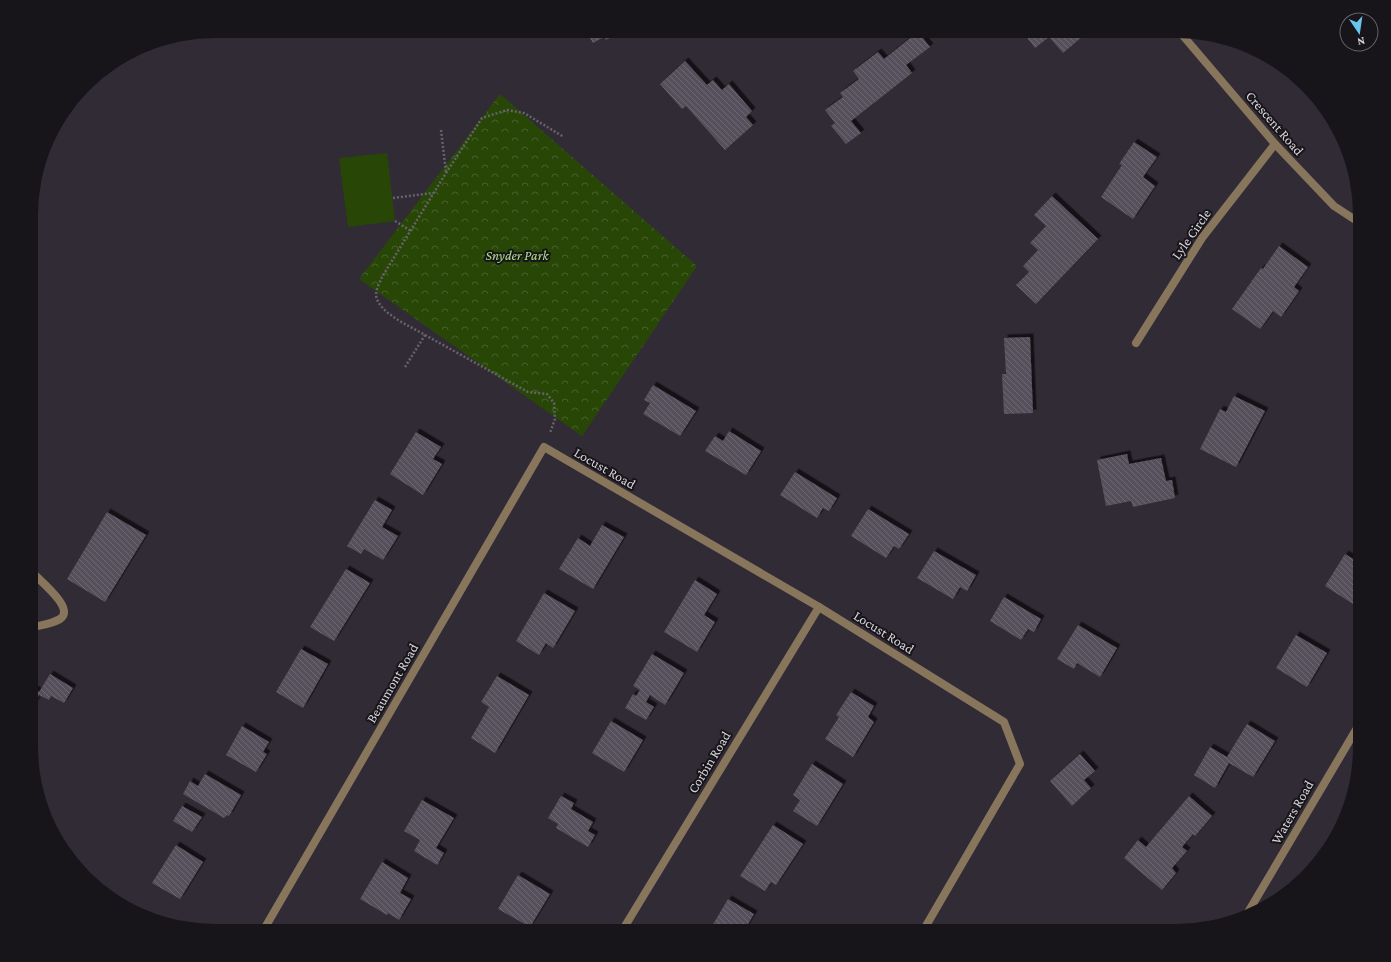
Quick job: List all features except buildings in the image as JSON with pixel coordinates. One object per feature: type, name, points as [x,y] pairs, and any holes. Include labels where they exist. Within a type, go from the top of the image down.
[{"type":"street","name":"Crescent Road","points":[[1185,38],[1275,144],[1334,206],[1353,218]]},
{"type":"street","name":"Lyle Circle","points":[[1136,343],[1202,238],[1275,144]]},
{"type":"street","name":"Locust Road","points":[[544,448],[819,607],[1004,722],[1020,764],[927,924]]},
{"type":"street","name":"Beaumont Road","points":[[267,924],[544,448]]},
{"type":"street","points":[[38,579],[60,601],[64,609],[64,614],[61,619],[55,622],[38,626]]},
{"type":"street","name":"Corbin Road","points":[[626,924],[819,607]]},
{"type":"street","name":"Waters Road","points":[[1251,908],[1353,735]]},
{"type":"path","points":[[544,448],[555,420],[554,403],[547,394],[528,392],[386,312],[378,303],[376,293],[382,277],[434,192],[482,118],[507,110],[524,113],[564,137]]},
{"type":"path","points":[[441,130],[446,173]]},
{"type":"path","points":[[392,198],[434,192]]},
{"type":"path","points":[[395,221],[411,231]]},
{"type":"path","points":[[405,367],[425,335]]},
{"type":"green space","name":"Snyder Park","points":[[500,94],[697,266],[582,436],[359,279]]},
{"type":"green space","points":[[387,153],[395,221],[348,227],[339,158]]}]
